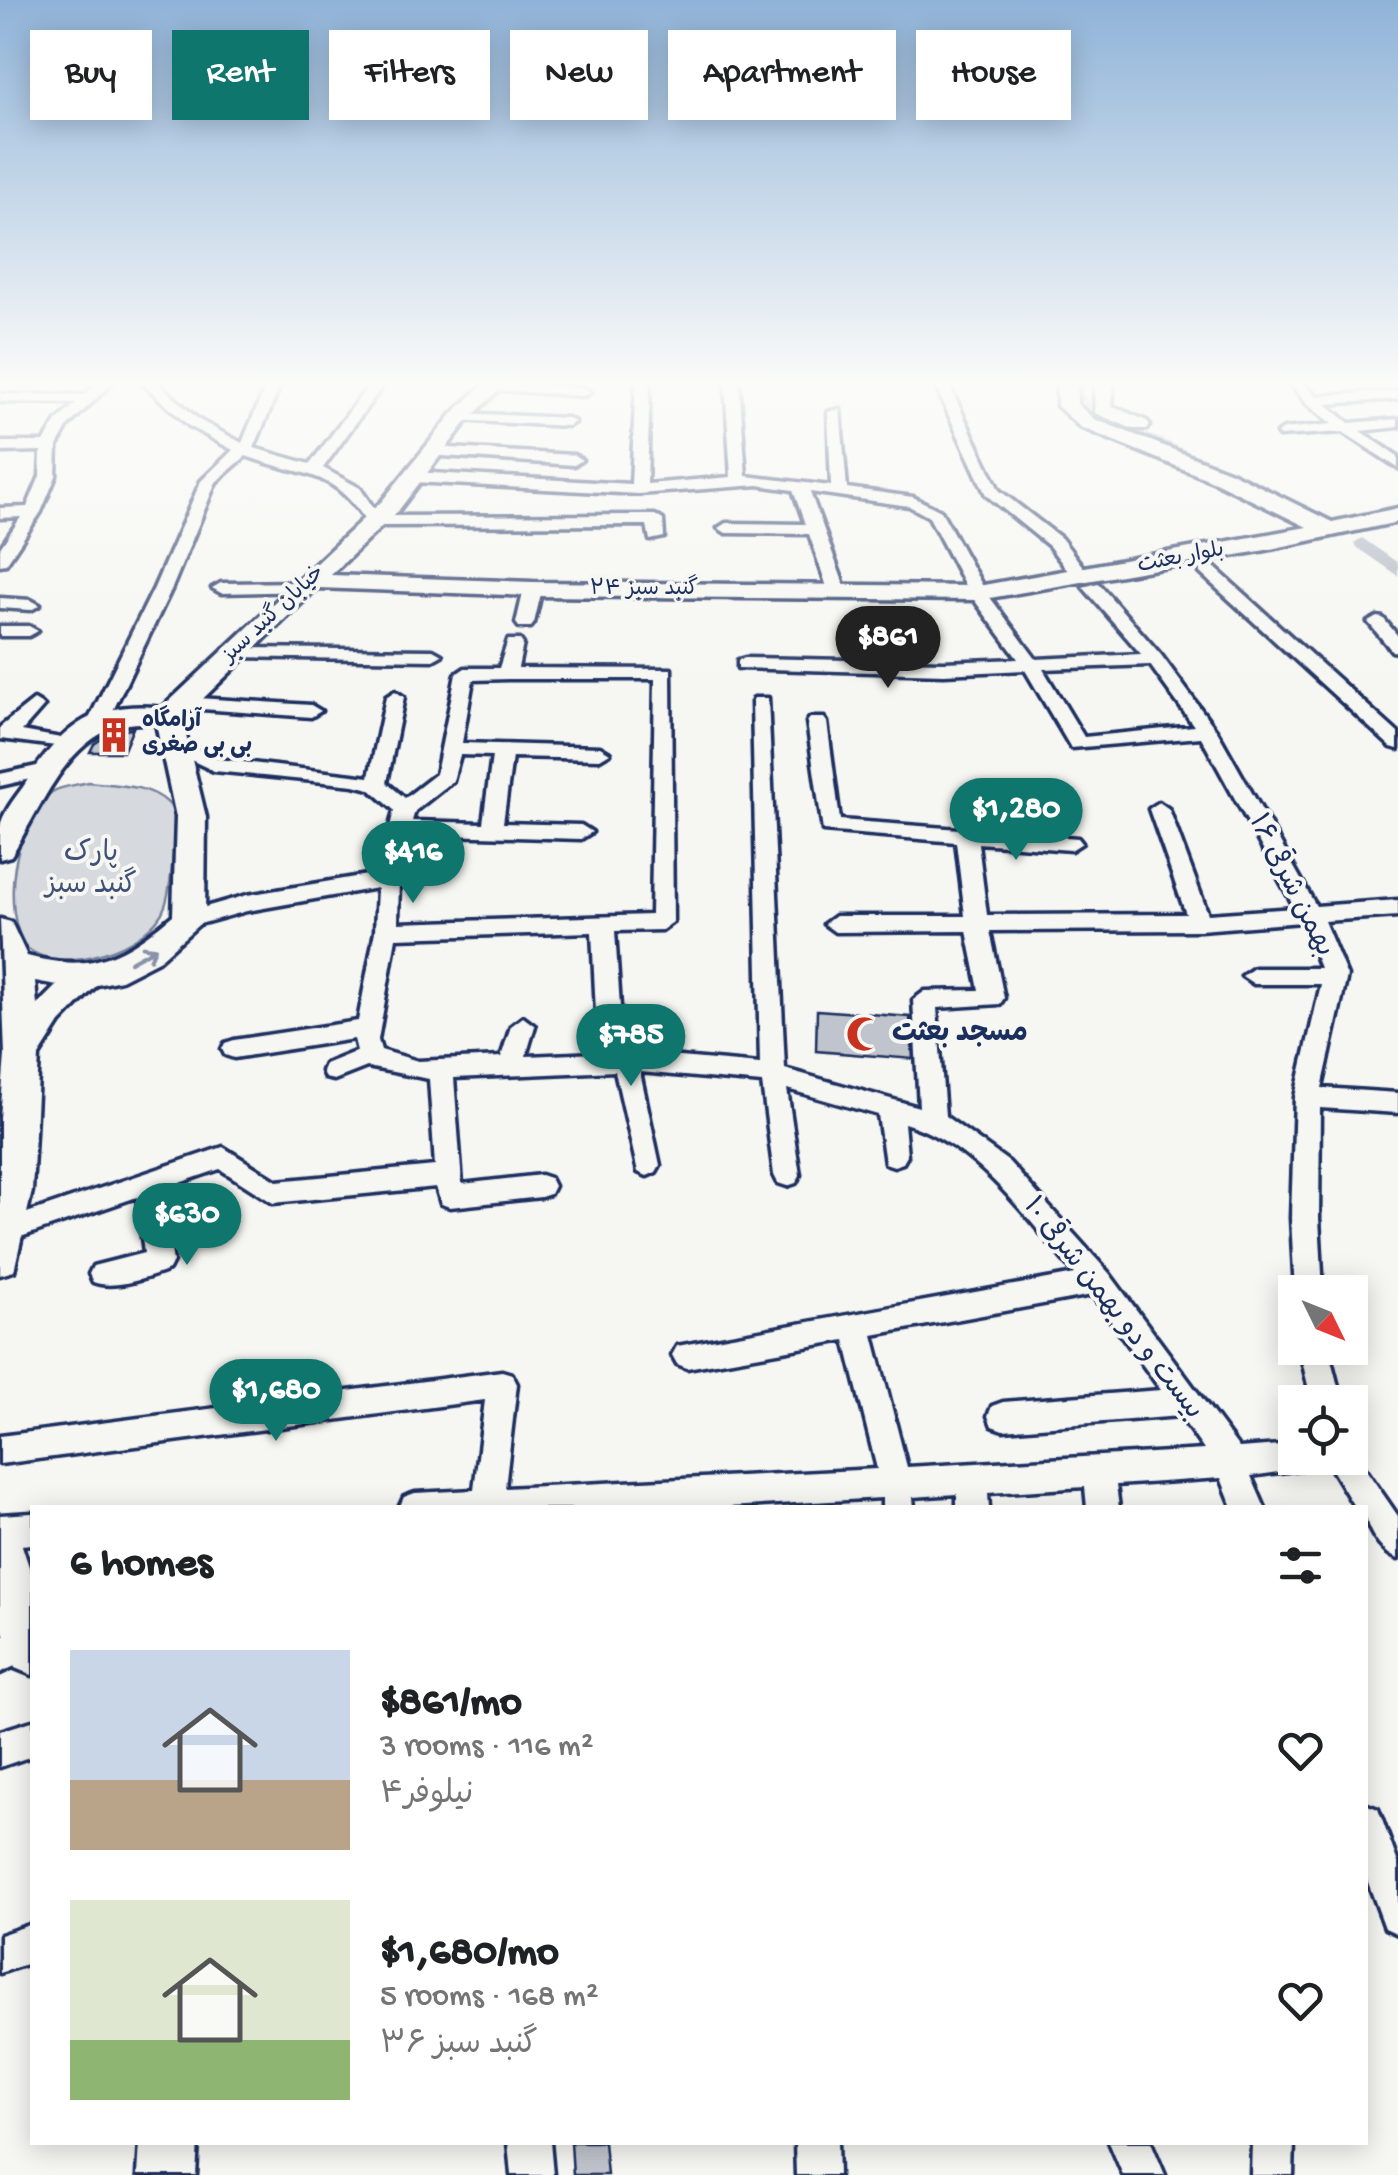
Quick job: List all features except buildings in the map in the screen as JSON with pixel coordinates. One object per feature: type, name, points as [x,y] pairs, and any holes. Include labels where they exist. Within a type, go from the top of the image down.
[{"type":"street","points":[[0,560],[34,512],[45,482]]},
{"type":"street","points":[[110,718],[208,482]]},
{"type":"street","points":[[341,482],[360,494],[374,521],[654,520],[656,537]]},
{"type":"street","name":"خیابان گنبد سبز","points":[[175,710],[374,521],[408,482]]},
{"type":"street","points":[[517,482],[639,489],[720,482]]},
{"type":"street","points":[[639,482],[639,489]]},
{"type":"street","points":[[757,482],[926,506],[978,594],[1031,665],[1078,744],[1207,731]]},
{"type":"street","points":[[839,482],[839,492]]},
{"type":"street","name":"بهمن شرقی ۱۶","points":[[988,482],[992,492],[1055,542],[1155,659],[1207,731],[1310,916],[1335,976],[1308,1097],[1305,1218],[1308,1275]]},
{"type":"street","points":[[1235,482],[1341,527]]},
{"type":"street","points":[[1273,482],[1341,527]]},
{"type":"street","points":[[800,486],[837,590]]},
{"type":"street","points":[[0,513],[34,512]]},
{"type":"street","name":"بلوار بعثت","points":[[1086,582],[1398,515]]},
{"type":"street","points":[[726,528],[815,529]]},
{"type":"street","name":"بلوار بعثت","points":[[978,594],[1206,568],[1398,528]]},
{"type":"street","points":[[1206,568],[1398,743]]},
{"type":"street","points":[[222,588],[306,584]]},
{"type":"street","name":"گنبد سبز ۲۴","points":[[306,584],[978,594]]},
{"type":"street","points":[[525,624],[533,590]]},
{"type":"street","points":[[0,603],[31,605]]},
{"type":"street","points":[[1377,622],[1398,647]]},
{"type":"street","points":[[0,631],[29,631]]},
{"type":"street","points":[[508,674],[514,644]]},
{"type":"street","points":[[233,653],[433,654]]},
{"type":"street","points":[[744,664],[944,668],[1155,659]]},
{"type":"street","name":"خیابان گنبد سبز","points":[[65,744],[110,718],[212,672]]},
{"type":"street","points":[[334,1071],[370,1055],[368,1028],[386,930],[388,880],[402,818],[446,777],[465,674],[664,673],[662,922],[386,930]]},
{"type":"street","points":[[377,785],[394,697]]},
{"type":"street","points":[[761,702],[773,1074],[788,1175]]},
{"type":"street","points":[[4,734],[34,706]]},
{"type":"street","points":[[110,718],[141,710],[310,711]]},
{"type":"street","points":[[175,710],[194,852],[190,919]]},
{"type":"street","points":[[817,722],[830,826],[1071,842]]},
{"type":"street","points":[[0,849],[65,744],[4,734]]},
{"type":"street","points":[[177,746],[214,765],[354,779],[377,785],[402,818],[492,830],[582,832]]},
{"type":"street","points":[[450,749],[600,753]]},
{"type":"street","points":[[492,830],[503,750]]},
{"type":"street","points":[[0,780],[46,770]]},
{"type":"street","points":[[1160,809],[1200,922]]},
{"type":"street","points":[[933,1120],[925,1000],[992,998],[977,924],[966,834]]},
{"type":"street","points":[[22,1055],[48,1014],[84,979],[122,966],[156,948],[190,919],[247,903],[388,880]]},
{"type":"street","points":[[835,924],[1200,922],[1398,908]]},
{"type":"street","points":[[603,924],[618,1062],[646,1166]]},
{"type":"street","points":[[0,930],[24,992],[18,1030],[22,1055],[8,1148],[3,1245],[148,1183],[223,1158],[273,1192],[448,1174]]},
{"type":"street","points":[[15,964],[50,975],[84,979]]},
{"type":"street","points":[[1254,976],[1335,976]]},
{"type":"street","points":[[511,1065],[523,1026]]},
{"type":"street","points":[[234,1048],[368,1028]]},
{"type":"street","name":"بیست و دو بهمن شرقی ۱۰","points":[[370,1055],[393,1067],[442,1069],[618,1062],[773,1074],[933,1120],[1000,1169],[1099,1282],[1230,1461],[1248,1505]]},
{"type":"street","points":[[442,1069],[450,1196],[541,1186]]},
{"type":"street","points":[[1308,1097],[1398,1103]]},
{"type":"street","points":[[890,1107],[894,1156]]},
{"type":"street","points":[[103,1274],[159,1262],[148,1183]]},
{"type":"street","points":[[687,1355],[1099,1282]]},
{"type":"street","points":[[856,1325],[897,1495]]},
{"type":"street","points":[[0,1450],[502,1384],[488,1503]]},
{"type":"street","points":[[1003,1416],[1186,1402]]},
{"type":"street","points":[[459,1505],[973,1493],[1099,1472],[1278,1459]]},
{"type":"street","points":[[1099,1472],[1104,1505]]},
{"type":"street","points":[[1352,1475],[1398,1543]]},
{"type":"street","points":[[0,1531],[30,1529]]},
{"type":"street","points":[[0,1543],[21,1649]]},
{"type":"street","points":[[0,1749],[30,1740]]},
{"type":"street","points":[[1368,1830],[1398,1915]]},
{"type":"street","points":[[0,1954],[30,1945]]},
{"type":"street","points":[[167,2175],[170,2145]]},
{"type":"street","points":[[528,2145],[532,2175]]},
{"type":"street","points":[[816,2145],[818,2175]]},
{"type":"street","points":[[1131,2145],[1144,2175]]},
{"type":"street","points":[[1272,2175],[1273,2145]]},
{"type":"green space","name":"پارک گنبد سبز","points":[[88,782],[151,792],[171,807],[175,829],[167,899],[156,921],[124,945],[81,958],[42,956],[27,948],[14,913],[20,845],[28,823],[52,792]]},
{"type":"waterway","points":[[1362,543],[1398,571]]},
{"type":"place","name":"آرامگاه بی بی صغری","points":[[114,735]]},
{"type":"place","name":"مسجد بعثت","points":[[864,1034]]}]
